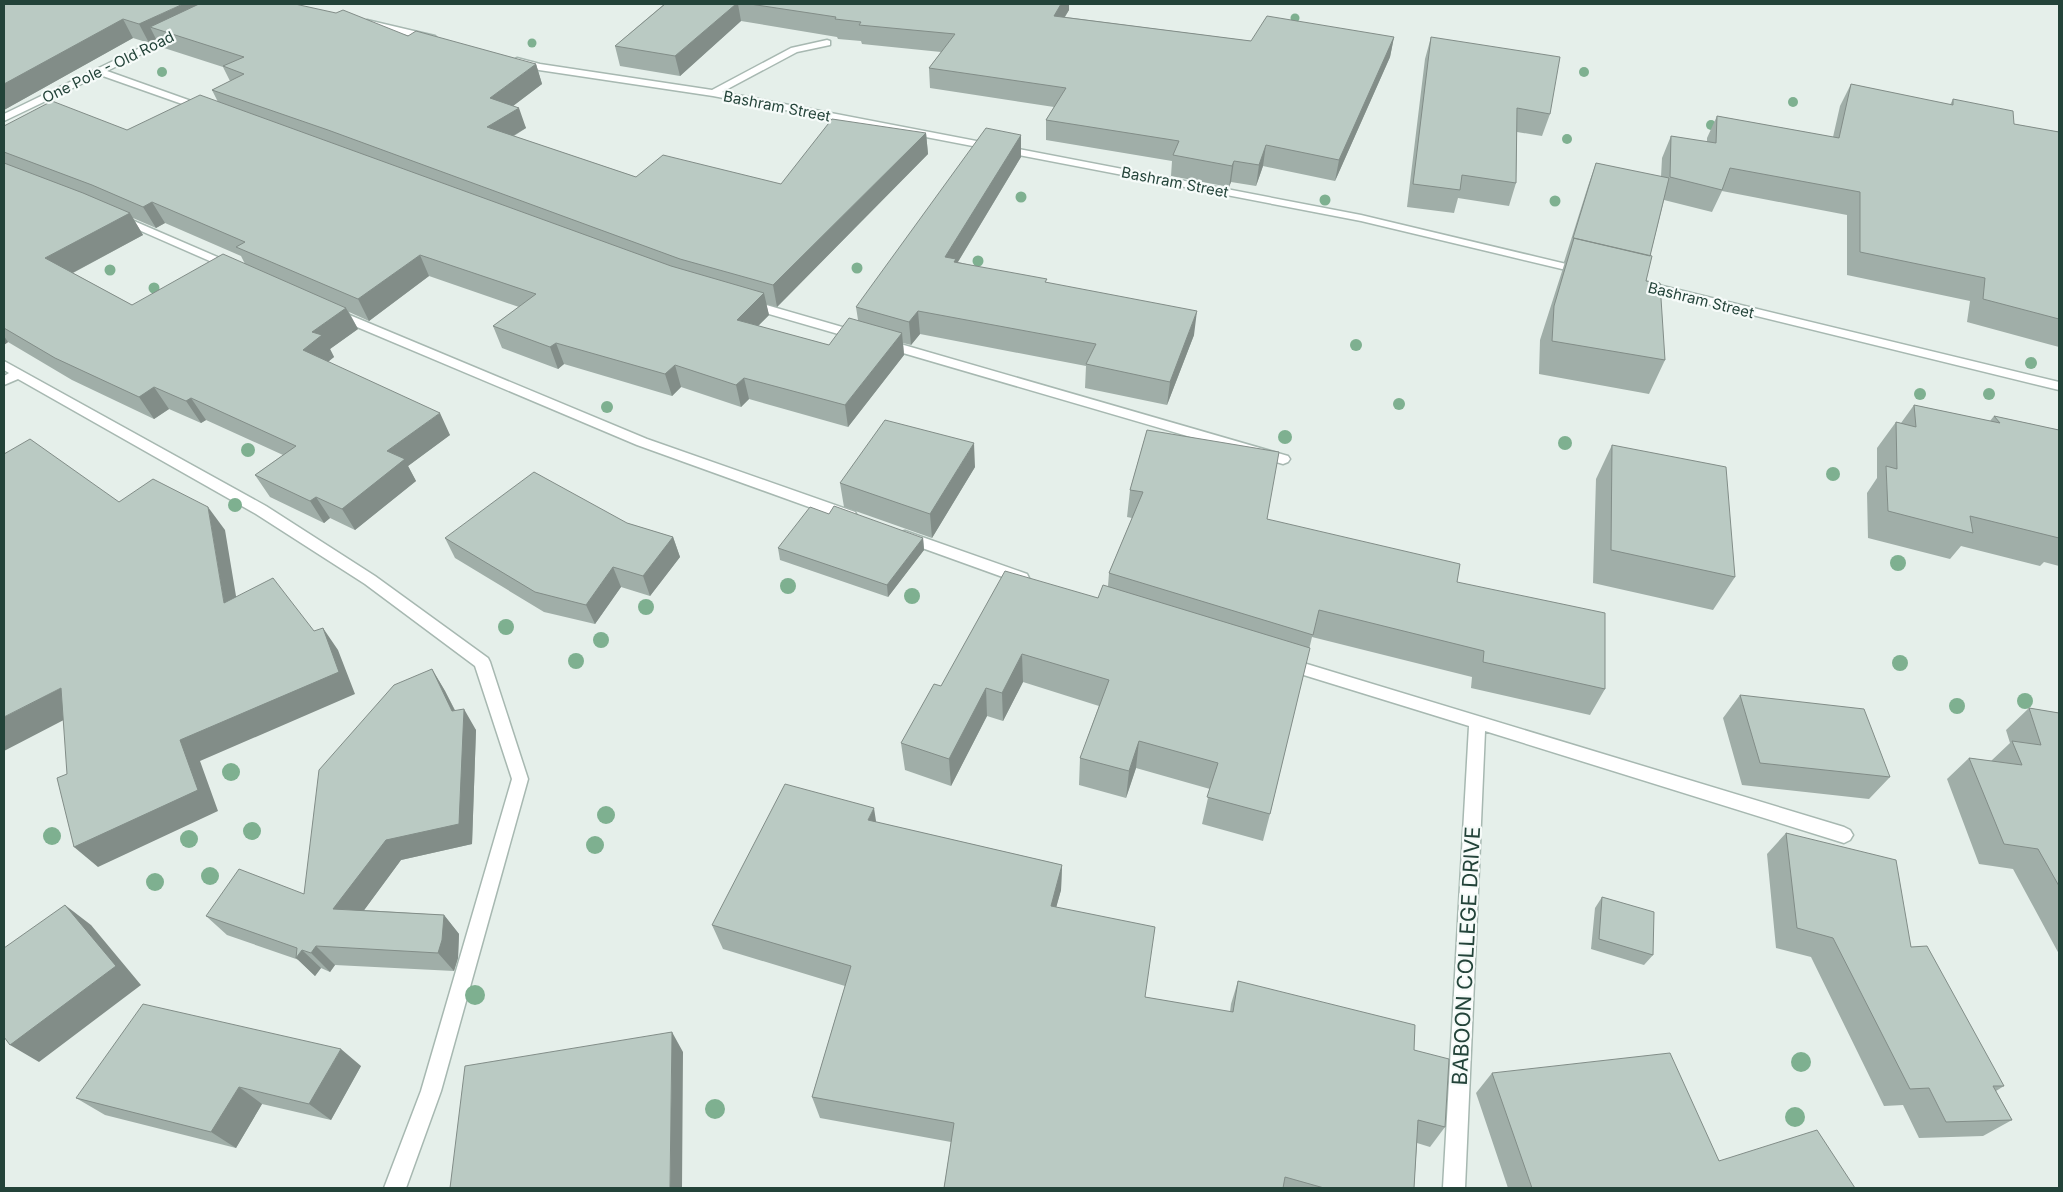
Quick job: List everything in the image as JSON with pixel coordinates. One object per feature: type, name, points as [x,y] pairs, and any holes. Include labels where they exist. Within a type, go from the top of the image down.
[{"type":"street","points":[[352,19],[447,42]]},
{"type":"street","name":"One Pole - Old Road","points":[[4,118],[187,29]]},
{"type":"street","points":[[713,93],[794,50],[826,43]]},
{"type":"street","name":"Bashram Street","points":[[502,57],[539,67],[713,93],[1361,218],[1594,274]]},
{"type":"street","points":[[98,71],[220,114]]},
{"type":"street","points":[[110,214],[245,273]]},
{"type":"street","name":"Bashram Street","points":[[1633,283],[2059,386]]},
{"type":"street","points":[[738,301],[1283,459]]},
{"type":"street","points":[[326,309],[642,442],[864,521]]},
{"type":"street","points":[[4,364],[261,510],[370,580],[482,662],[520,780],[431,1091],[394,1188]]},
{"type":"street","points":[[4,381],[19,373]]},
{"type":"street","points":[[892,531],[1040,584]]},
{"type":"street","points":[[1272,660],[1844,835]]},
{"type":"street","name":"BABOON COLLEGE DRIVE","points":[[1454,1188],[1477,724]]},
{"type":"building","points":[[4,4],[183,4],[139,24],[123,19],[4,84]]},
{"type":"building","points":[[199,4],[295,4],[336,13],[343,10],[408,36],[416,31],[536,64],[490,98],[519,108],[487,127],[636,177],[663,155],[781,184],[832,119],[926,133],[773,285],[680,259],[328,130],[212,90],[244,74],[223,66],[244,57],[150,27]]},
{"type":"building","points":[[665,4],[736,4],[675,56],[615,46]]},
{"type":"building","points":[[750,4],[1061,4],[1054,16],[1251,41],[1267,16],[1394,37],[1339,160],[1266,145],[1259,165],[1234,161],[1232,166],[1173,155],[1179,141],[1046,120],[1066,88],[929,68],[955,34],[859,25],[861,22]]},
{"type":"building","points":[[1431,37],[1560,57],[1550,114],[1517,108],[1516,183],[1462,175],[1460,190],[1413,184]]},
{"type":"building","points":[[1851,84],[1953,105],[1953,99],[2013,111],[2014,124],[2059,132],[2059,319],[1983,299],[1985,278],[1860,252],[1860,192],[1730,168],[1722,190],[1670,177],[1671,136],[1716,143],[1717,116],[1839,138]]},
{"type":"building","points":[[200,95],[671,266],[764,293],[737,320],[829,345],[849,318],[902,333],[845,405],[744,378],[736,385],[675,365],[665,374],[556,343],[550,347],[493,326],[536,294],[420,255],[358,299],[236,247],[245,242],[152,202],[143,207],[92,185],[4,152],[4,126],[52,101],[127,130]]},
{"type":"building","points":[[986,128],[1021,135],[945,257],[956,259],[954,262],[1047,279],[1045,282],[1197,311],[1170,382],[1086,364],[1096,344],[918,311],[909,322],[856,307]]},
{"type":"building","points":[[4,163],[130,213],[45,258],[132,305],[223,254],[346,308],[312,332],[322,335],[303,350],[440,413],[387,451],[405,459],[342,509],[316,497],[310,501],[255,475],[296,446],[191,398],[186,401],[154,387],[139,397],[55,358],[4,328]]},
{"type":"building","points":[[1596,163],[1669,178],[1650,256],[1573,238]]},
{"type":"building","points":[[1574,238],[1652,256],[1646,281],[1660,283],[1665,360],[1552,341],[1554,306]]},
{"type":"building","points":[[1914,405],[2000,423],[1994,416],[2059,430],[2059,538],[1970,516],[1973,533],[1888,511],[1886,466],[1897,469],[1896,422],[1916,427]]},
{"type":"building","points":[[885,420],[974,443],[930,514],[840,483]]},
{"type":"building","points":[[1147,430],[1279,452],[1267,519],[1460,564],[1457,582],[1605,613],[1605,689],[1483,662],[1484,651],[1319,610],[1313,635],[1109,573],[1143,492],[1130,490]]},
{"type":"building","points":[[30,439],[119,502],[153,479],[208,507],[224,603],[273,578],[314,631],[323,628],[339,672],[180,740],[198,790],[74,847],[57,778],[67,774],[61,688],[4,717],[4,454]]},
{"type":"building","points":[[1612,445],[1726,467],[1735,577],[1611,550]]},
{"type":"building","points":[[534,472],[627,523],[673,537],[643,576],[613,567],[586,605],[535,592],[445,538]]},
{"type":"building","points":[[834,506],[923,538],[887,585],[778,548],[810,507],[829,514]]},
{"type":"building","points":[[1005,571],[1098,598],[1103,585],[1310,648],[1270,814],[1207,797],[1218,763],[1139,741],[1129,771],[1080,758],[1109,680],[1022,654],[1002,693],[986,688],[949,759],[901,743],[934,684],[941,686]]},
{"type":"building","points":[[432,669],[452,711],[464,709],[459,824],[386,840],[333,909],[444,915],[442,940],[438,953],[316,946],[311,953],[302,950],[296,958],[297,948],[206,916],[239,869],[304,894],[319,770],[394,685]]},
{"type":"building","points":[[1740,695],[1864,709],[1890,777],[1760,763]]},
{"type":"building","points":[[2029,708],[2059,713],[2059,886],[2038,849],[2004,844],[1969,758],[2022,765],[2012,741],[2041,745]]},
{"type":"building","points":[[785,784],[874,808],[868,820],[1062,865],[1051,906],[1155,927],[1145,997],[1233,1012],[1238,981],[1415,1025],[1414,1050],[1449,1059],[1445,1127],[1418,1120],[1414,1188],[1324,1188],[1285,1177],[1283,1188],[944,1188],[954,1123],[812,1097],[851,966],[712,925]]},
{"type":"building","points":[[1786,833],[1896,860],[1911,947],[1927,946],[2004,1086],[1993,1086],[2012,1120],[1946,1122],[1929,1088],[1910,1089],[1833,938],[1797,928]]},
{"type":"building","points":[[1602,897],[1654,912],[1653,955],[1599,939]]},
{"type":"building","points":[[65,905],[116,966],[10,1045],[4,1037],[4,948]]},
{"type":"building","points":[[143,1004],[341,1049],[309,1104],[239,1087],[211,1132],[76,1098]]},
{"type":"building","points":[[672,1032],[670,1188],[450,1188],[465,1066]]},
{"type":"building","points":[[1670,1053],[1719,1161],[1817,1130],[1855,1188],[1532,1188],[1492,1073]]}]
